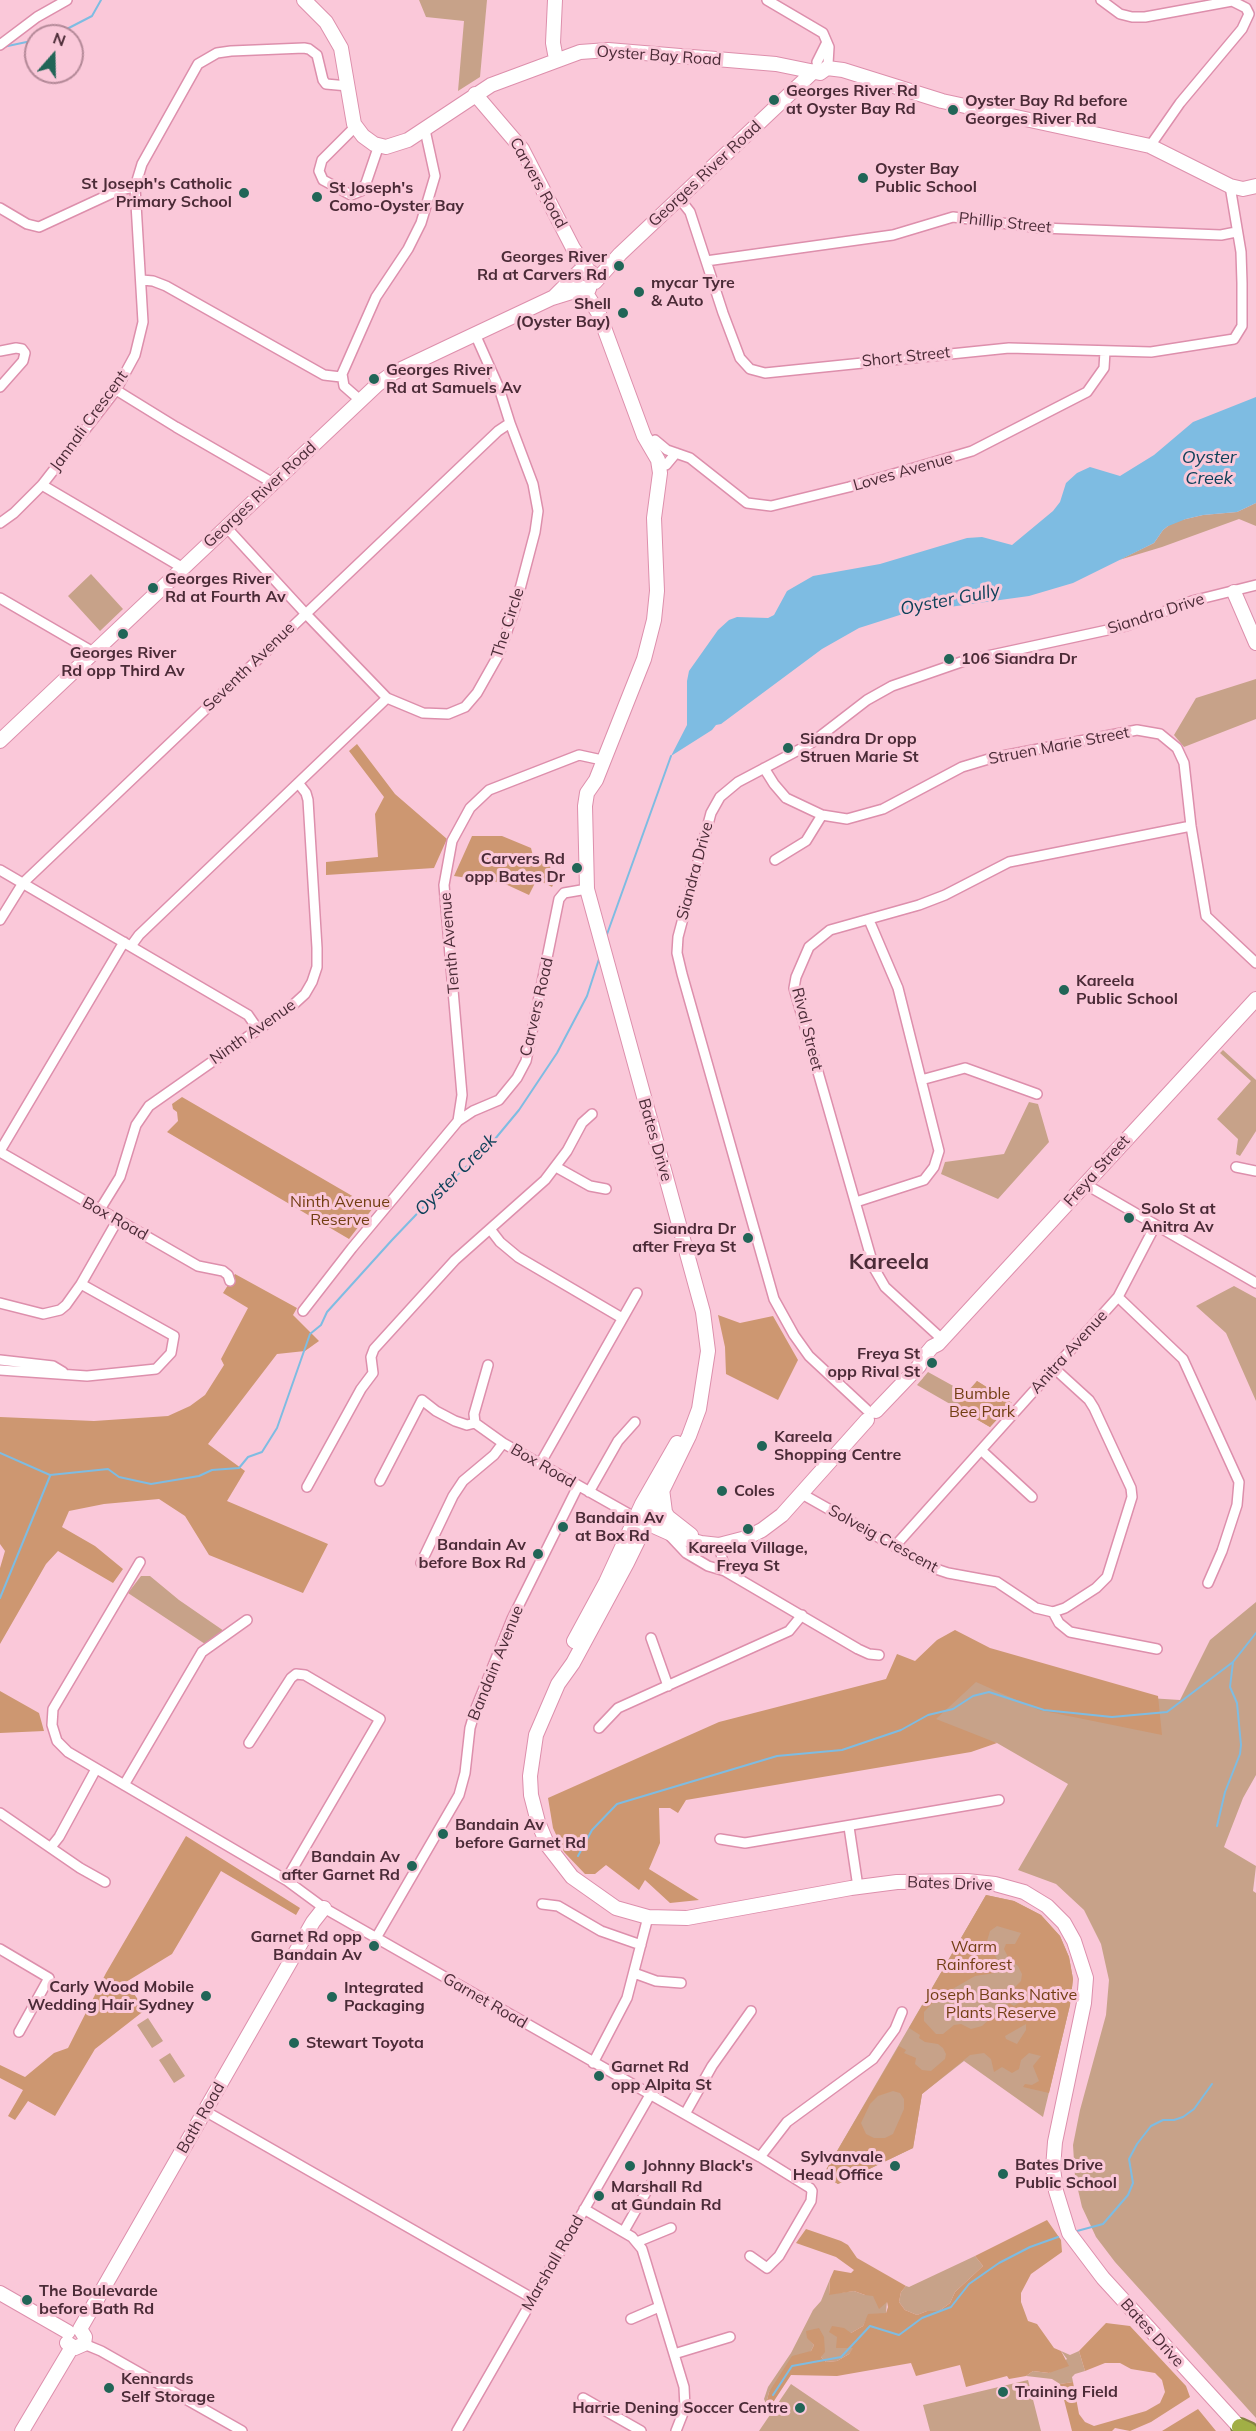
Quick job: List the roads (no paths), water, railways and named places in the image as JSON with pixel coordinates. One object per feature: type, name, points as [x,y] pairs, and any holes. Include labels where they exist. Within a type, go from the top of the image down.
[{"type":"street","points":[[0,45],[37,17],[67,0]]},
{"type":"street","points":[[304,0],[334,33],[345,60],[351,114],[356,126],[363,136],[379,145],[366,183],[361,191],[351,195],[323,180],[319,171],[322,160],[356,126]]},
{"type":"street","points":[[555,0],[553,43],[556,59]]},
{"type":"street","points":[[767,0],[823,33],[827,41],[819,67]]},
{"type":"street","points":[[1101,0],[1120,14],[1132,17],[1145,17],[1233,1],[1246,8],[1249,14],[1242,29],[1180,103],[1150,146]]},
{"type":"street","name":"Jannali Crescent","points":[[0,523],[14,513],[42,485],[116,390],[135,355],[143,322],[135,187],[142,164],[198,64],[206,57],[231,51],[309,49],[317,55],[326,84],[348,86]]},
{"type":"street","name":"Oyster Bay Road","points":[[379,145],[397,145],[425,130],[475,94],[502,80],[556,59],[580,52],[601,50],[840,69],[942,101],[1150,146],[1230,186],[1243,189],[1256,186]]},
{"type":"street","points":[[776,64],[789,73],[792,84],[791,93]]},
{"type":"street","name":"Georges River Road","points":[[1,737],[227,528],[360,400],[393,373],[586,280],[620,254],[819,67]]},
{"type":"street","name":"Carvers Road","points":[[303,1311],[458,1121],[473,1111],[500,1100],[522,1071],[542,991],[559,899],[564,893],[587,889],[585,800],[596,780],[648,648],[656,605],[654,518],[660,473],[658,460],[644,436],[573,248],[522,148],[475,94]]},
{"type":"street","points":[[360,400],[346,389],[341,377],[376,297],[408,249],[421,223],[435,176],[425,130]]},
{"type":"street","points":[[1230,186],[1236,232]]},
{"type":"street","points":[[0,208],[27,224],[39,227],[119,190],[135,187]]},
{"type":"street","name":"Short Street","points":[[679,198],[690,212],[740,358],[750,369],[758,372],[1009,348],[1151,352],[1229,341],[1238,335],[1242,326],[1241,252],[1236,232]]},
{"type":"street","name":"Phillip Street","points":[[706,261],[892,235],[953,217],[1042,228],[1221,235],[1236,232]]},
{"type":"street","points":[[142,280],[166,286],[324,375],[341,377]]},
{"type":"street","name":"The Circle","points":[[227,528],[305,614],[387,698],[423,713],[448,714],[465,707],[493,668],[514,613],[538,512],[533,484],[499,388],[475,334]]},
{"type":"street","points":[[0,351],[16,348],[28,349],[23,361],[0,387]]},
{"type":"street","name":"Loves Avenue","points":[[655,440],[667,450],[690,458],[747,503],[771,506],[806,499],[972,451],[1087,392],[1104,368],[1105,351]]},
{"type":"street","points":[[116,390],[273,483]]},
{"type":"street","name":"Seventh Avenue","points":[[0,920],[23,883],[498,431],[510,423]]},
{"type":"street","name":"Carvers Road","points":[[641,424],[655,440],[666,465],[666,486],[656,547]]},
{"type":"street","points":[[666,465],[676,453]]},
{"type":"street","points":[[42,485],[183,568]]},
{"type":"street","name":"Siandra Drive","points":[[870,1414],[810,1356],[794,1335],[774,1299],[677,953],[680,928],[711,813],[728,789],[810,744],[879,693],[911,678],[964,661],[1126,626],[1192,601],[1256,585]]},
{"type":"street","points":[[1234,592],[1256,643]]},
{"type":"street","points":[[0,598],[93,652]]},
{"type":"street","points":[[0,1152],[128,944],[387,698]]},
{"type":"street","name":"Struen Marie Street","points":[[764,768],[786,798],[822,815],[847,819],[883,809],[962,767],[992,758],[1144,730],[1160,734],[1173,743],[1181,753],[1184,763],[1191,826],[1206,916],[1256,963]]},
{"type":"street","name":"Tenth Avenue","points":[[458,1121],[462,1095],[444,885],[452,841],[470,807],[489,790],[579,755],[602,760]]},
{"type":"street","name":"Ninth Avenue","points":[[99,1211],[120,1177],[136,1125],[148,1106],[300,999],[312,982],[317,967],[308,800],[299,784]]},
{"type":"street","points":[[775,860],[806,841],[822,815]]},
{"type":"street","name":"Rival Street","points":[[941,1342],[885,1287],[877,1275],[794,988],[796,977],[809,947],[830,930],[945,895],[1009,862],[1191,826]]},
{"type":"street","points":[[0,870],[248,1015],[257,1028]]},
{"type":"street","name":"Bates Drive","points":[[587,889],[703,1312],[708,1351],[699,1409],[689,1436],[662,1489],[641,1521]]},
{"type":"street","points":[[856,1202],[924,1180],[934,1167],[939,1151],[898,988],[869,920]]},
{"type":"street","name":"Freya Street","points":[[716,1545],[736,1542],[762,1530],[782,1515],[870,1414],[919,1366],[927,1363],[941,1342],[1256,999]]},
{"type":"street","points":[[921,1080],[965,1068],[1037,1094]]},
{"type":"street","points":[[307,1488],[361,1389],[374,1373],[371,1358],[374,1349],[455,1260],[536,1190],[556,1167],[582,1123],[592,1114]]},
{"type":"street","name":"Box Road","points":[[0,1152],[198,1266],[223,1271],[230,1281]]},
{"type":"street","points":[[556,1167],[590,1185],[606,1190]]},
{"type":"street","points":[[1236,1167],[1256,1171]]},
{"type":"street","points":[[1085,1184],[1256,1283]]},
{"type":"street","points":[[0,1303],[34,1313],[53,1312],[66,1305],[81,1284],[117,1221]]},
{"type":"street","name":"Anitra Avenue","points":[[895,1546],[1118,1297],[1155,1226]]},
{"type":"street","points":[[490,1228],[500,1242],[518,1257],[622,1318]]},
{"type":"street","points":[[0,1370],[87,1376],[156,1369],[171,1353],[174,1336],[81,1284]]},
{"type":"street","points":[[540,1464],[637,1293]]},
{"type":"street","points":[[1118,1297],[1183,1359],[1239,1482],[1237,1505],[1222,1551],[1208,1582]]},
{"type":"street","points":[[0,1360],[53,1366],[65,1373]]},
{"type":"street","points":[[475,1423],[474,1414],[488,1365]]},
{"type":"street","points":[[1055,1369],[1092,1404],[1131,1488],[1132,1497],[1107,1577],[1078,1600],[1053,1612],[1059,1623],[1070,1632],[1156,1649]]},
{"type":"street","name":"Bates Drive","points":[[701,1392],[641,1521],[612,1591],[573,1663],[558,1684],[536,1735],[531,1763],[531,1795],[542,1832],[557,1860],[581,1885],[616,1908],[648,1917],[687,1918],[897,1882],[968,1881],[995,1884],[1010,1887],[1047,1906],[1064,1923],[1081,1958],[1086,1978],[1084,2004],[1055,2142],[1053,2168],[1069,2233],[1103,2278],[1243,2430]]},
{"type":"street","name":"Box Road","points":[[380,1481],[422,1400],[455,1421],[467,1425],[475,1423],[504,1443],[641,1521],[667,1532],[716,1545]]},
{"type":"street","points":[[589,1492],[618,1440],[635,1422]]},
{"type":"street","points":[[421,1563],[453,1496],[463,1481],[494,1455],[504,1443]]},
{"type":"street","points":[[981,1450],[1032,1497]]},
{"type":"street","name":"Bandain Avenue","points":[[376,1938],[459,1795],[465,1773],[470,1728],[476,1708],[512,1618],[578,1486]]},
{"type":"street","points":[[662,1489],[663,1503],[668,1517],[682,1530],[716,1545],[725,1571]]},
{"type":"street","name":"Solveig Crescent","points":[[802,1494],[923,1563],[948,1573],[997,1582],[1036,1608],[1053,1612]]},
{"type":"street","name":"Box Road","points":[[667,1532],[686,1553],[710,1567],[725,1571],[869,1654],[879,1656]]},
{"type":"street","name":"Garnet Road","points":[[140,1562],[53,1709],[51,1719],[54,1736],[68,1752],[285,1880],[324,1908],[806,2184],[812,2191],[809,2205],[779,2256],[767,2268],[750,2256]]},
{"type":"street","points":[[599,1728],[618,1708],[789,1631],[802,1615]]},
{"type":"street","points":[[124,1785],[202,1652],[247,1620]]},
{"type":"street","points":[[651,1638],[668,1686]]},
{"type":"street","points":[[249,1743],[291,1678],[297,1674],[305,1675],[380,1719],[285,1880]]},
{"type":"street","points":[[51,1847],[96,1769]]},
{"type":"street","points":[[720,1839],[745,1843],[999,1800]]},
{"type":"street","points":[[0,1813],[80,1868],[105,1882]]},
{"type":"street","points":[[849,1827],[858,1887]]},
{"type":"street","points":[[542,1904],[558,1906],[601,1931],[641,1945]]},
{"type":"street","name":"Bath Road","points":[[74,2330],[205,2111],[313,1922],[324,1908]]},
{"type":"street","points":[[593,2063],[625,2003],[648,1917]]},
{"type":"street","points":[[0,1949],[49,1978],[19,2032]]},
{"type":"street","points":[[634,1973],[657,1981],[681,1983]]},
{"type":"street","points":[[685,2114],[712,2066],[751,2011]]},
{"type":"street","points":[[760,2157],[786,2122],[873,2060],[895,2030],[902,2012]]},
{"type":"street","name":"Marshall Road","points":[[457,2431],[650,2095]]},
{"type":"street","points":[[205,2111],[532,2298]]},
{"type":"street","points":[[624,2231],[651,2185]]},
{"type":"street","points":[[584,2209],[624,2231],[637,2242],[645,2257],[686,2399],[683,2417],[676,2431]]},
{"type":"street","points":[[637,2242],[671,2228]]},
{"type":"street","points":[[0,2293],[86,2337],[78,2345],[22,2431]]},
{"type":"street","points":[[631,2319],[659,2307]]},
{"type":"street","points":[[674,2354],[730,2337]]},
{"type":"street","points":[[78,2345],[100,2351],[242,2431]]},
{"type":"street","points":[[583,2398],[641,2431]]},
{"type":"water","name":"Oyster Creek","points":[[1256,397],[1256,503],[1237,512],[1203,515],[1173,522],[1163,530],[1154,543],[1073,583],[1029,596],[906,613],[859,628],[822,649],[721,724],[716,725],[712,730],[671,756],[687,725],[689,671],[718,630],[729,620],[737,617],[768,618],[774,615],[787,591],[813,576],[880,564],[967,538],[982,537],[1012,545],[1053,511],[1060,502],[1066,483],[1077,473],[1090,467],[1120,476],[1154,455],[1193,422]]},
{"type":"waterway","points":[[77,24],[92,16],[101,0]]},
{"type":"waterway","points":[[3,47],[24,43]]},
{"type":"waterway","name":"Oyster Gully","points":[[1168,525],[1183,519]]},
{"type":"waterway","name":"Oyster Creek","points":[[606,937],[671,756]]},
{"type":"waterway","name":"Oyster Creek","points":[[0,1453],[50,1475],[108,1469],[119,1477],[151,1484],[199,1476],[212,1470],[239,1468],[248,1457],[262,1452],[277,1428],[310,1334],[321,1325],[327,1312],[392,1240],[432,1198],[490,1145],[519,1110],[557,1053],[587,996],[600,956]]},
{"type":"waterway","points":[[0,1598],[50,1476]]},
{"type":"waterway","points":[[578,1856],[592,1830],[617,1804],[777,1756],[842,1750],[901,1730],[928,1715],[953,1709],[973,1696],[989,1692],[1044,1710],[1112,1717],[1167,1712],[1233,1662],[1256,1633]]},
{"type":"waterway","points":[[1217,1826],[1225,1792],[1240,1754],[1241,1745],[1237,1703],[1230,1687],[1233,1662]]},
{"type":"waterway","points":[[1077,2231],[1103,2224],[1128,2195],[1133,2183],[1129,2159],[1151,2126],[1163,2120],[1183,2117],[1194,2109],[1212,2084]]},
{"type":"waterway","points":[[773,2395],[792,2366],[841,2357],[870,2326],[899,2335],[922,2318],[951,2307],[969,2284],[999,2263],[1030,2247],[1058,2237]]},
{"type":"place","name":"Georges River Rd at Oyster Bay Rd","points":[[774,100]]},
{"type":"place","name":"Oyster Bay Rd before Georges River Rd","points":[[953,110]]},
{"type":"place","name":"Oyster Bay Public School","points":[[863,178]]},
{"type":"place","name":"St Joseph's Catholic Primary School","points":[[244,193]]},
{"type":"place","name":"St Joseph's Como-Oyster Bay","points":[[317,197]]},
{"type":"place","name":"Georges River Rd at Carvers Rd","points":[[619,266]]},
{"type":"place","name":"mycar Tyre & Auto","points":[[639,292]]},
{"type":"place","name":"Shell (Oyster Bay)","points":[[623,313]]},
{"type":"place","name":"Georges River Rd at Samuels Av","points":[[374,379]]},
{"type":"place","name":"Georges River Rd at Fourth Av","points":[[153,588]]},
{"type":"place","name":"Georges River Rd opp Third Av","points":[[123,634]]},
{"type":"place","name":"106 Siandra Dr","points":[[949,659]]},
{"type":"place","name":"Siandra Dr opp Struen Marie St","points":[[788,748]]},
{"type":"place","name":"Carvers Rd opp Bates Dr","points":[[577,868]]},
{"type":"place","name":"Kareela Public School","points":[[1064,990]]},
{"type":"place","name":"Solo St at Anitra Av","points":[[1129,1218]]},
{"type":"place","name":"Siandra Dr after Freya St","points":[[748,1238]]},
{"type":"place","name":"Freya St opp Rival St","points":[[932,1363]]},
{"type":"place","name":"Kareela Shopping Centre","points":[[762,1446]]},
{"type":"place","name":"Coles","points":[[722,1491]]},
{"type":"place","name":"Bandain Av at Box Rd","points":[[563,1527]]},
{"type":"place","name":"Kareela Village, Freya St","points":[[748,1529]]},
{"type":"place","name":"Bandain Av before Box Rd","points":[[538,1554]]},
{"type":"place","name":"Bandain Av before Garnet Rd","points":[[443,1834]]},
{"type":"place","name":"Bandain Av after Garnet Rd","points":[[412,1866]]},
{"type":"place","name":"Garnet Rd opp Bandain Av","points":[[374,1946]]},
{"type":"place","name":"Carly Wood Mobile Wedding Hair Sydney","points":[[206,1996]]},
{"type":"place","name":"Integrated Packaging","points":[[332,1997]]},
{"type":"place","name":"Stewart Toyota","points":[[294,2043]]},
{"type":"place","name":"Garnet Rd opp Alpita St","points":[[599,2076]]},
{"type":"place","name":"Johnny Black's","points":[[630,2166]]},
{"type":"place","name":"Sylvanvale Head Office","points":[[895,2166]]},
{"type":"place","name":"Bates Drive Public School","points":[[1003,2174]]},
{"type":"place","name":"Marshall Rd at Gundain Rd","points":[[599,2196]]},
{"type":"place","name":"The Boulevarde before Bath Rd","points":[[27,2300]]},
{"type":"place","name":"Kennards Self Storage","points":[[109,2388]]},
{"type":"place","name":"Training Field","points":[[1003,2392]]},
{"type":"place","name":"Harrie Dening Soccer Centre","points":[[800,2408]]},
{"type":"district","name":"Kareela","points":[[889,1262]]},
{"type":"park label","name":"Ninth Avenue Reserve","points":[[340,1211]]},
{"type":"park label","name":"Bumble Bee Park","points":[[982,1403]]},
{"type":"park label","name":"Warm Rainforest","points":[[974,1956]]},
{"type":"park label","name":"Joseph Banks Native Plants Reserve","points":[[1001,2004]]}]
